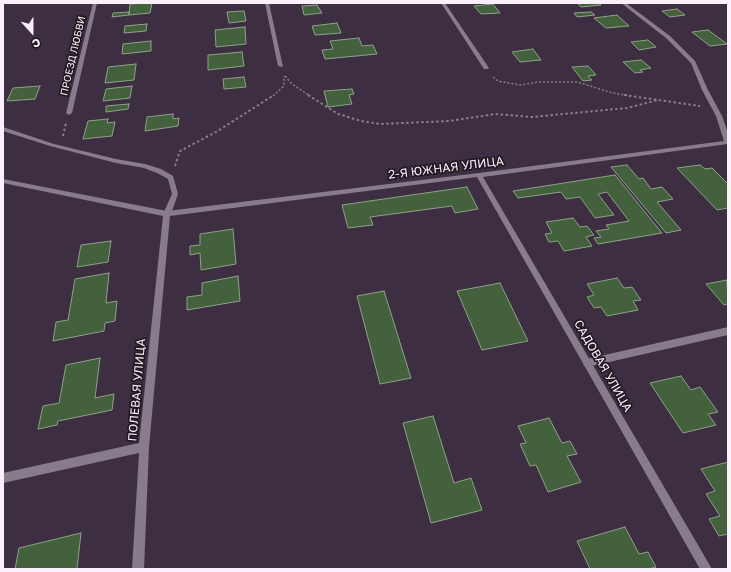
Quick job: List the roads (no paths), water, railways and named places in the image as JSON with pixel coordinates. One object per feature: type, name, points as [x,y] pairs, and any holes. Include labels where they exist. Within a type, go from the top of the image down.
[{"type":"street","name":"ПРОЕЗД ЛЮБВИ","points":[[69,113],[95,3]]},
{"type":"street","points":[[267,3],[281,66]]},
{"type":"street","points":[[443,3],[486,68]]},
{"type":"street","points":[[623,3],[668,37],[693,62],[718,114],[728,142]]},
{"type":"street","name":"ПОЛЕВАЯ УЛИЦА","points":[[3,129],[60,147],[116,161],[145,166],[171,178],[175,194],[167,214],[144,447],[138,569]]},
{"type":"street","name":"2-Я ЮЖНАЯ УЛИЦА","points":[[3,181],[167,214],[728,142]]},
{"type":"street","name":"САДОВАЯ УЛИЦА","points":[[479,175],[706,569]]},
{"type":"street","points":[[587,363],[728,331]]},
{"type":"street","points":[[3,478],[144,447]]}]
